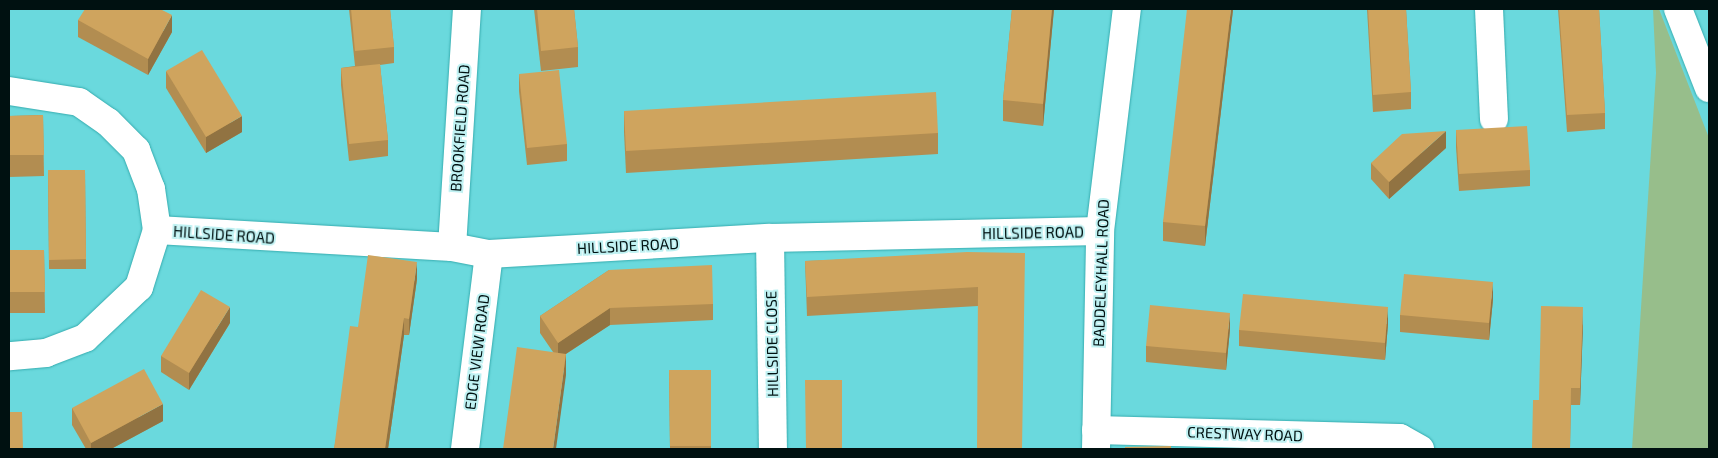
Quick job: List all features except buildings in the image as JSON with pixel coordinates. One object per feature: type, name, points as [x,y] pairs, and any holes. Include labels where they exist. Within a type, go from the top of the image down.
[{"type":"street","name":"BROOKFIELD ROAD","points":[[452,247],[467,9]]},
{"type":"street","name":"BADDELEYHALL ROAD","points":[[1096,440],[1100,231],[1127,9]]},
{"type":"street","points":[[1489,9],[1494,120]]},
{"type":"street","points":[[1678,9],[1709,88]]},
{"type":"street","points":[[9,91],[79,102],[108,122],[136,150],[151,189],[157,230],[139,287],[85,338],[46,353],[9,356]]},
{"type":"street","name":"HILLSIDE ROAD","points":[[157,230],[452,247],[489,254],[770,238],[1100,231]]},
{"type":"street","name":"HILLSIDE CLOSE","points":[[770,238],[773,449]]},
{"type":"street","name":"EDGE VIEW ROAD","points":[[465,449],[489,254]]},
{"type":"street","name":"CRESTWAY ROAD","points":[[1096,440],[1400,438],[1420,449]]},
{"type":"green space","points":[[1653,9],[1659,9],[1709,138],[1709,449],[1632,449],[1656,73]]}]
